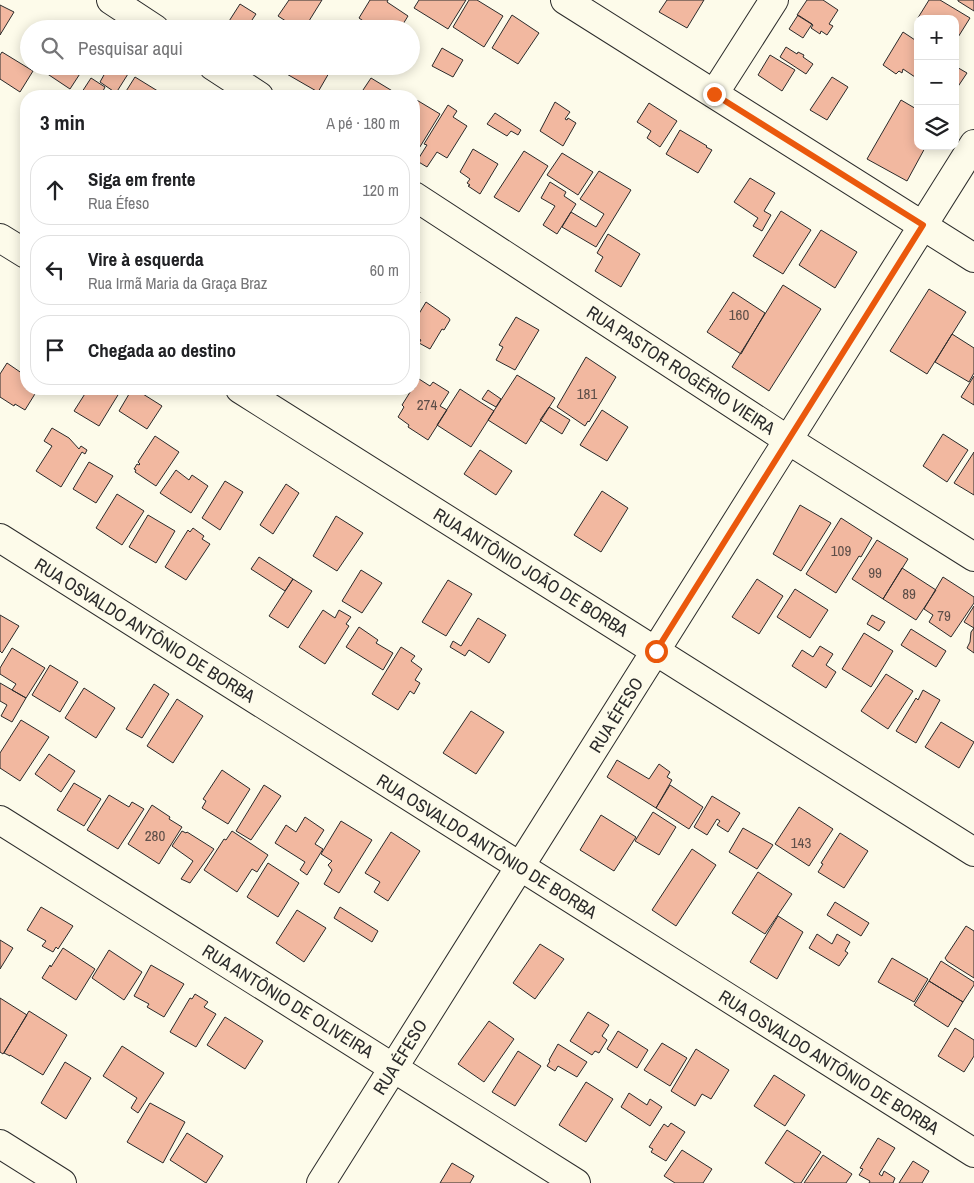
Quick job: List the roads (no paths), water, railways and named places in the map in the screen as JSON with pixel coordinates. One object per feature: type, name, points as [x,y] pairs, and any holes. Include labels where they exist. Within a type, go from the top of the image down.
[{"type":"street","points":[[111,0],[141,20]]},
{"type":"street","points":[[565,0],[974,258]]},
{"type":"street","points":[[714,94],[774,0]]},
{"type":"street","points":[[227,75],[250,90]]},
{"type":"street","name":"RUA ÉFESO","points":[[321,1183],[974,144]]},
{"type":"street","name":"RUA PASTOR ROGÉRIO VIEIRA","points":[[420,200],[788,440],[974,558]]},
{"type":"street","points":[[0,238],[20,250]]},
{"type":"street","name":"RUA ANTÔNIO JOÃO DE BORBA","points":[[250,395],[974,852]]},
{"type":"street","name":"RUA OSVALDO ANTÔNIO DE BORBA","points":[[0,538],[974,1153]]},
{"type":"street","name":"RUA ANTÔNIO DE OLIVEIRA","points":[[0,820],[576,1183]]},
{"type":"street","points":[[0,1144],[62,1183]]}]
